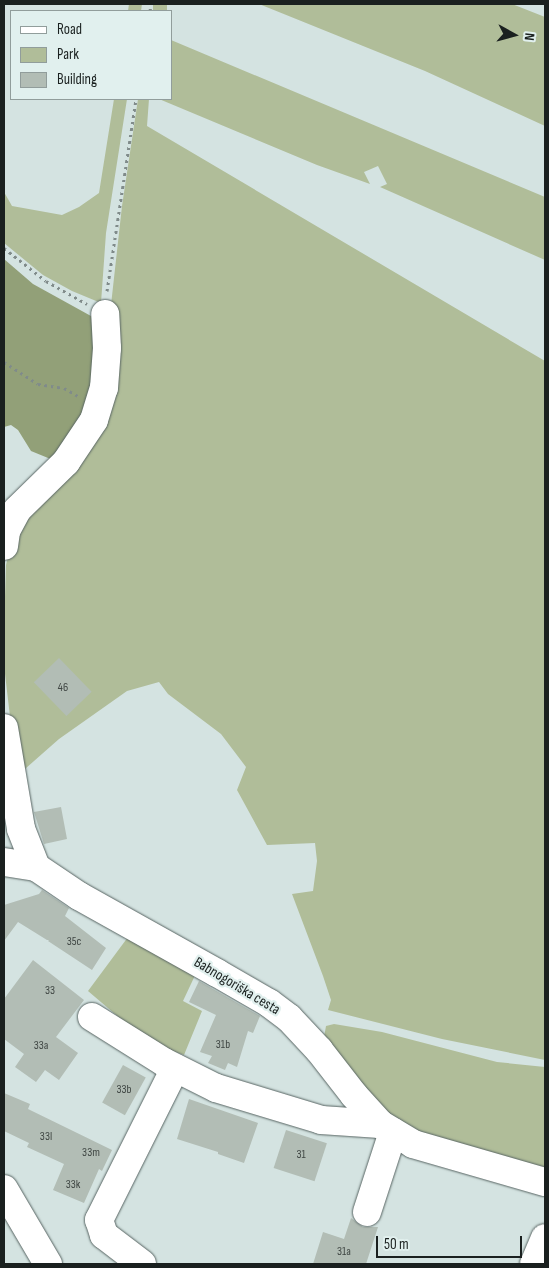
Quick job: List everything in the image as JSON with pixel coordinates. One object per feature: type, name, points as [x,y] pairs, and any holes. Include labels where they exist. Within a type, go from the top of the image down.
[{"type":"street","points":[[4,546],[6,531],[17,510],[34,491],[66,462],[94,420],[104,388],[107,358],[105,314]]},
{"type":"street","points":[[4,728],[21,829],[36,867]]},
{"type":"street","points":[[4,862],[36,867]]},
{"type":"street","name":"Babnogoriška cesta","points":[[36,867],[72,892],[218,973],[282,1013],[319,1050],[354,1095],[387,1128],[413,1144],[545,1182]]},
{"type":"street","points":[[92,1017],[175,1068],[216,1088],[321,1120],[387,1128],[367,1212]]},
{"type":"street","points":[[142,1264],[104,1235],[99,1220],[175,1068]]},
{"type":"street","points":[[4,1189],[48,1264]]},
{"type":"street","points":[[534,1264],[545,1238]]},
{"type":"path","points":[[4,248],[46,281],[105,314],[112,247],[136,100]]},
{"type":"path","points":[[4,362],[38,384],[64,388],[98,408]]},
{"type":"green space","points":[[129,4],[142,4],[141,10],[128,10]]},
{"type":"green space","points":[[153,4],[167,4],[167,10],[153,10]]},
{"type":"green space","points":[[259,4],[512,4],[545,17],[545,126],[425,71]]},
{"type":"green space","points":[[172,40],[545,197],[545,260],[380,187],[387,184],[378,166],[364,172],[370,184],[317,165],[161,100],[172,100]]},
{"type":"green space","points":[[114,100],[127,100],[106,233],[101,303],[72,291],[43,275],[4,243],[4,192],[12,206],[62,215],[79,207],[99,193]]},
{"type":"green space","points":[[138,100],[149,100],[147,126],[545,361],[545,1060],[442,1039],[328,1010],[331,1000],[292,894],[313,891],[317,861],[315,843],[267,845],[237,790],[246,767],[221,734],[168,694],[159,682],[127,691],[59,739],[17,776],[5,674],[6,565],[15,530],[43,489],[111,305],[122,206]]},
{"type":"green space","points":[[4,259],[33,284],[100,321],[90,408],[53,460],[31,451],[18,430],[11,425],[4,427]]},
{"type":"green space","points":[[131,933],[198,969],[183,1001],[202,1011],[184,1055],[156,1045],[136,1032],[88,991]]},
{"type":"green space","points":[[334,1024],[382,1032],[497,1062],[545,1067],[545,1174],[402,1130],[323,1043],[326,1026]]},
{"type":"building","points":[[59,658],[92,692],[66,716],[34,682]]},
{"type":"building","points":[[61,807],[67,839],[44,844],[34,812]]},
{"type":"building","points":[[42,890],[69,908],[65,916],[106,948],[92,970],[49,940],[18,922],[4,941],[4,905],[39,894]]},
{"type":"building","points":[[33,960],[84,1000],[56,1037],[78,1053],[59,1080],[45,1070],[36,1082],[15,1067],[24,1054],[4,1039],[4,999]]},
{"type":"building","points":[[199,981],[260,1016],[253,1033],[248,1031],[237,1067],[228,1063],[225,1070],[208,1063],[212,1056],[200,1052],[216,1015],[189,1002]]},
{"type":"building","points":[[123,1065],[146,1078],[125,1115],[102,1103]]},
{"type":"building","points":[[4,1093],[30,1104],[28,1109],[112,1150],[102,1171],[99,1169],[84,1203],[53,1190],[64,1164],[27,1147],[29,1143],[4,1131]]},
{"type":"building","points":[[189,1099],[258,1123],[244,1163],[218,1154],[218,1152],[177,1139]]},
{"type":"building","points":[[286,1130],[327,1143],[315,1181],[274,1168]]},
{"type":"building","points":[[351,1218],[363,1227],[378,1227],[366,1264],[313,1264],[323,1232],[344,1239]]}]
